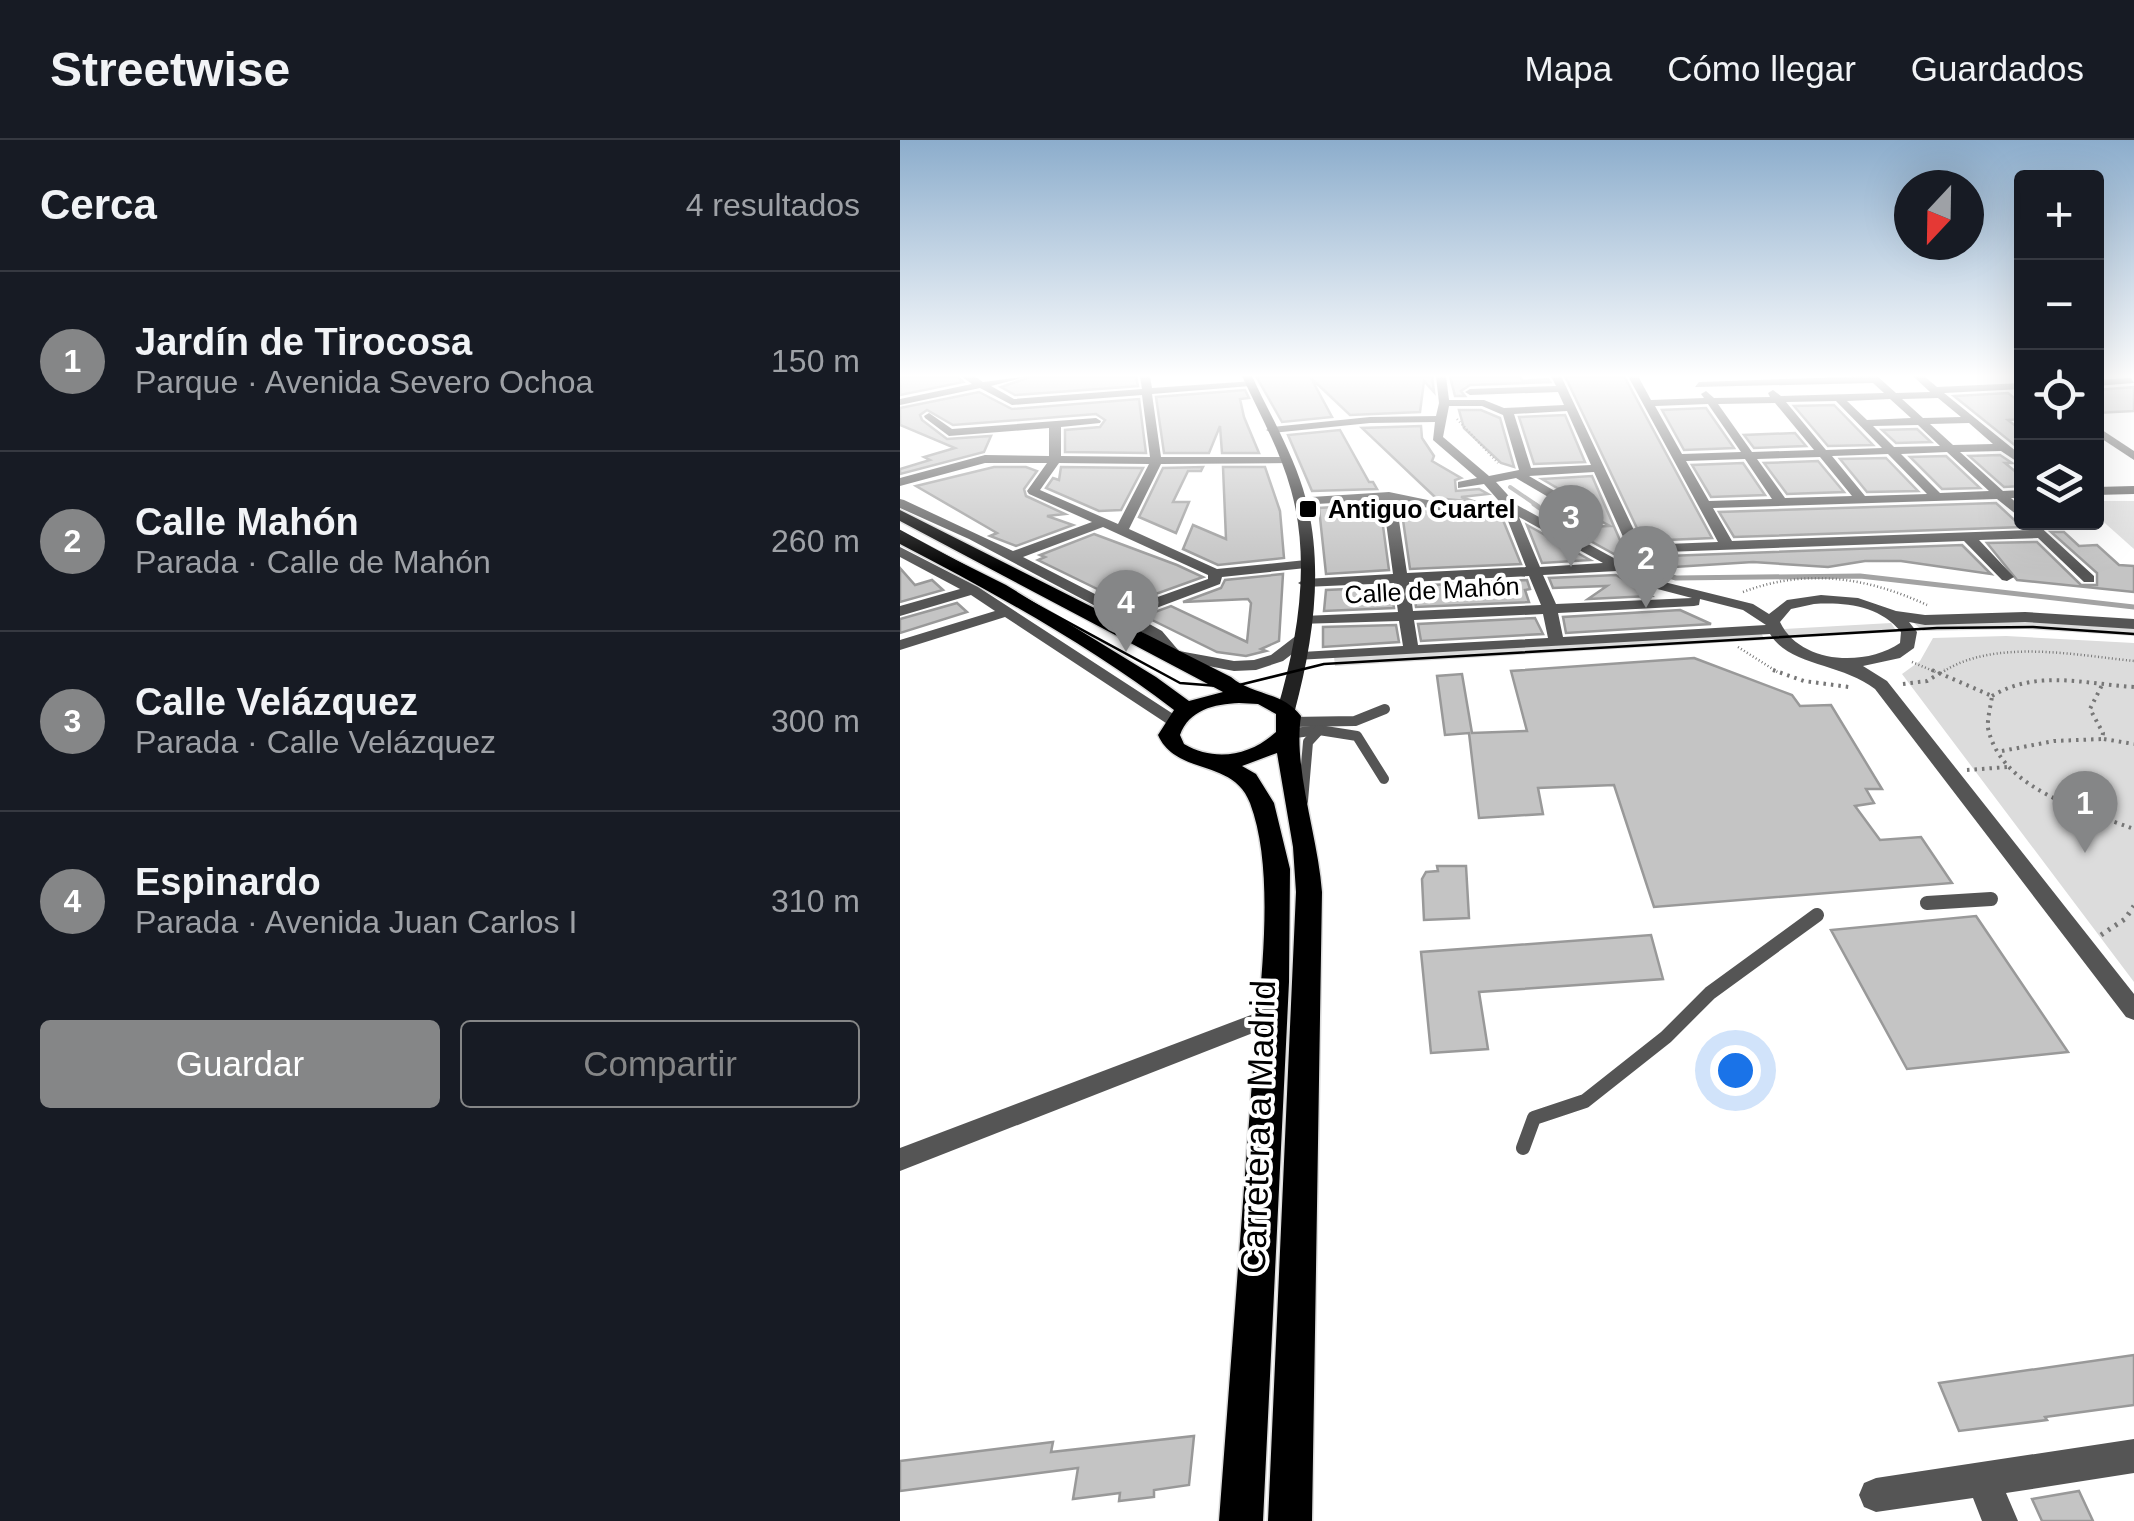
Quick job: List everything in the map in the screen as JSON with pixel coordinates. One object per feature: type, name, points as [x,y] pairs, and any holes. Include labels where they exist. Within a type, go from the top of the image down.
[{"type":"main road","points":[[1217,761],[1250,757],[1288,726],[1302,657],[1306,573],[1300,501],[1277,440]]},
{"type":"main road","points":[[900,515],[1224,681],[1242,696]]},
{"type":"main road","points":[[900,538],[1000,589],[1150,681],[1181,716],[1206,702],[1242,696],[1264,698],[1284,684],[1302,657]]},
{"type":"main road","points":[[1264,698],[1288,726]]},
{"type":"main road","name":"Carretera a Madrid","points":[[1181,716],[1169,735],[1175,748],[1192,758],[1217,761],[1248,779],[1270,828],[1278,904],[1241,1521]]},
{"type":"main road","name":"Carretera a Madrid","points":[[1288,726],[1310,892],[1290,1521]]},
{"type":"street","points":[[985,459],[995,440]]},
{"type":"street","points":[[1054,440],[1054,460],[1033,491],[1215,577]]},
{"type":"street","points":[[1121,531],[1156,461],[1154,440]]},
{"type":"street","points":[[1439,440],[1456,458],[1493,483],[1512,510],[1550,609],[1556,640]]},
{"type":"street","points":[[1518,440],[1526,472]]},
{"type":"street","points":[[1585,440],[1636,549]]},
{"type":"street","points":[[1668,440],[1727,545]]},
{"type":"street","points":[[1739,440],[1781,502]]},
{"type":"street","points":[[1809,440],[1862,500]]},
{"type":"street","points":[[1882,440],[1937,497]]},
{"type":"street","points":[[1942,440],[2014,503]]},
{"type":"street","points":[[1994,440],[2014,456]]},
{"type":"street","points":[[2113,440],[2134,455]]},
{"type":"street","points":[[1678,458],[2002,447]]},
{"type":"street","points":[[900,482],[985,459],[1286,461]]},
{"type":"street","points":[[1462,485],[1493,483],[1526,472],[1598,468]]},
{"type":"street","points":[[1526,472],[1522,477],[1567,504]]},
{"type":"street","points":[[2104,492],[2134,490]]},
{"type":"street","points":[[1703,505],[2001,495]]},
{"type":"street","points":[[1300,501],[1389,496],[1458,510],[1512,510],[1682,597]]},
{"type":"street","points":[[1389,496],[1411,650]]},
{"type":"street","points":[[900,504],[1012,556],[1208,661]]},
{"type":"street","points":[[1012,556],[1130,511]]},
{"type":"street","points":[[1123,615],[1215,577],[1306,573],[1401,578],[1533,572],[1613,565],[1636,549],[1967,536],[2018,530]]},
{"type":"street","points":[[2037,530],[2089,579]]},
{"type":"street","points":[[1967,536],[2007,578]]},
{"type":"street","points":[[900,550],[1181,716]]},
{"type":"street","points":[[900,611],[973,590]]},
{"type":"street","name":"Calle de Mahón","points":[[1303,629],[1406,616],[1682,597],[1733,604],[1790,605],[1834,599],[1860,602],[1892,615],[2134,624]]},
{"type":"street","points":[[1733,604],[1773,625],[1794,649],[1860,670],[1880,682],[2134,1011]]},
{"type":"street","points":[[1773,625],[1779,610],[1790,605]]},
{"type":"street","points":[[900,645],[1006,612]]},
{"type":"street","points":[[1892,615],[1906,627],[1915,647]]},
{"type":"street","points":[[1302,657],[1556,640],[1736,637],[1773,625]]},
{"type":"street","points":[[1156,634],[1174,655],[1256,665],[1277,658],[1303,629]]},
{"type":"street","points":[[1836,662],[1888,658],[1915,647],[1928,633],[1986,631],[2134,638]]},
{"type":"street","points":[[1880,682],[1880,668],[1888,658]]},
{"type":"street","points":[[900,1160],[1272,1016]]},
{"type":"street","points":[[1876,1495],[2134,1456]]},
{"type":"street","points":[[1982,1479],[2000,1521]]},
{"type":"lane","points":[[1288,726],[1355,721],[1384,709]]},
{"type":"lane","points":[[1288,726],[1357,736],[1384,779]]},
{"type":"lane","points":[[1300,820],[1308,742],[1319,730]]},
{"type":"lane","points":[[1927,902],[1991,899]]},
{"type":"lane","points":[[1523,1148],[1534,1118],[1585,1100],[1666,1038],[1710,994],[1817,915]]},
{"type":"path","points":[[1477,440],[1509,470],[1493,483]]},
{"type":"path","points":[[1733,604],[1763,582],[1822,577],[1892,590],[1935,609],[1944,619]]},
{"type":"path","points":[[1880,682],[1896,679],[1912,662],[1915,647]]},
{"type":"path","points":[[1958,660],[2022,655],[2134,661]]},
{"type":"path","points":[[1912,662],[1992,696]]},
{"type":"path","points":[[2134,686],[2035,679],[2001,689],[1992,696],[1988,728],[2008,766],[2059,801],[2134,829]]},
{"type":"path","points":[[2102,685],[2088,703],[2095,724],[2104,733],[2102,739]]},
{"type":"path","points":[[2002,750],[2054,741],[2102,739],[2134,744]]},
{"type":"path","points":[[1949,772],[2008,766]]},
{"type":"path","points":[[2078,938],[2112,931],[2134,906]]},
{"type":"shaded area","points":[[2104,501],[2134,501],[2134,549],[2104,522]]},
{"type":"shaded area","points":[[2023,619],[2134,626],[2134,636],[2025,629],[1923,631],[1914,623]]},
{"type":"shaded area","points":[[1891,623],[1897,632],[1790,638],[1784,629]]},
{"type":"shaded area","points":[[1760,631],[1765,640],[1335,666],[1334,657]]},
{"type":"shaded area","points":[[2006,636],[2134,643],[2134,982],[1902,674],[1920,661],[1933,638]]},
{"type":"building","points":[[937,440],[989,440],[984,452],[900,474],[900,469],[930,460],[924,457],[955,448]]},
{"type":"building","points":[[1065,440],[1144,440],[1146,453],[1065,452]]},
{"type":"building","points":[[1162,440],[1214,440],[1209,453],[1164,453]]},
{"type":"building","points":[[1221,440],[1254,440],[1259,453],[1222,453]]},
{"type":"building","points":[[1290,440],[1346,440],[1377,489],[1312,491]]},
{"type":"building","points":[[1375,440],[1424,440],[1434,456],[1432,461],[1461,478],[1455,480],[1456,491],[1479,489],[1488,494],[1461,497],[1476,502],[1436,498]]},
{"type":"building","points":[[1477,440],[1506,440],[1514,467],[1501,463]]},
{"type":"building","points":[[1526,440],[1576,440],[1585,462],[1534,464]]},
{"type":"building","points":[[1595,440],[1659,440],[1712,538],[1643,541]]},
{"type":"building","points":[[1679,440],[1729,440],[1734,448],[1684,450]]},
{"type":"building","points":[[1748,440],[1801,440],[1806,446],[1754,448]]},
{"type":"building","points":[[1823,440],[1869,440],[1873,445],[1828,446]]},
{"type":"building","points":[[1893,440],[1931,442],[1896,443]]},
{"type":"building","points":[[2000,455],[2012,463],[2005,463],[2014,470],[2014,486],[2004,487],[1969,456]]},
{"type":"building","points":[[1946,456],[1980,488],[1942,489],[1910,457]]},
{"type":"building","points":[[1886,458],[1918,491],[1867,492],[1840,459]]},
{"type":"building","points":[[1818,461],[1844,492],[1787,494],[1764,463]]},
{"type":"building","points":[[1743,463],[1765,495],[1711,497],[1692,465]]},
{"type":"building","points":[[994,467],[1037,471],[1024,489],[1026,496],[1065,514],[1047,516],[1073,525],[1016,546],[990,536],[997,533],[916,486]]},
{"type":"building","points":[[1061,467],[1143,468],[1121,510],[1099,511],[1046,488],[1053,478],[1059,480]]},
{"type":"building","points":[[1203,467],[1201,471],[1188,471],[1173,502],[1189,502],[1176,533],[1139,517],[1163,468]]},
{"type":"building","points":[[1223,467],[1265,467],[1280,511],[1284,558],[1218,565],[1183,549],[1193,525],[1226,539]]},
{"type":"building","points":[[1592,476],[1623,547],[1614,554],[1567,528],[1610,526],[1576,508],[1581,507],[1574,498],[1542,479]]},
{"type":"building","points":[[1996,503],[2014,520],[2014,527],[1734,537],[1719,512]]},
{"type":"building","points":[[1380,504],[1389,570],[1326,574],[1319,508]]},
{"type":"building","points":[[1401,506],[1447,516],[1503,520],[1521,564],[1410,569]]},
{"type":"building","points":[[1527,525],[1590,560],[1542,563]]},
{"type":"building","points":[[2051,532],[2064,532],[2079,546],[2097,545],[2119,565],[2134,566],[2134,592],[2017,580],[1987,543],[2037,542],[2081,585],[2097,585],[2097,573]]},
{"type":"building","points":[[1094,534],[1203,577],[1128,604],[1038,560],[1045,557],[1040,555]]},
{"type":"building","points":[[1962,545],[1991,574],[1901,561],[1828,567],[1753,562],[1642,569],[1628,562],[1640,557]]},
{"type":"building","points":[[900,568],[915,585],[932,580],[943,590],[900,602]]},
{"type":"building","points":[[1283,574],[1279,641],[1261,649],[1266,651],[1246,656],[1217,652],[1144,616],[1171,606],[1247,642],[1251,603],[1248,599],[1183,602],[1221,588],[1225,580]]},
{"type":"building","points":[[1616,575],[1651,596],[1588,599],[1607,586],[1553,588],[1549,578]]},
{"type":"building","points":[[1527,580],[1529,602],[1416,607],[1413,586]]},
{"type":"building","points":[[1391,587],[1394,608],[1324,611],[1326,590]]},
{"type":"building","points":[[957,603],[967,612],[900,633],[900,619]]},
{"type":"building","points":[[1680,610],[1711,624],[1566,633],[1563,617]]},
{"type":"building","points":[[1535,618],[1543,634],[1421,641],[1418,624]]},
{"type":"building","points":[[1396,625],[1399,642],[1323,647],[1323,627]]},
{"type":"building","points":[[1694,658],[1792,695],[1800,706],[1831,705],[1882,789],[1866,789],[1874,803],[1855,806],[1880,840],[1921,837],[1952,883],[1654,907],[1614,785],[1538,788],[1543,814],[1479,818],[1469,733],[1445,735],[1437,676],[1462,674],[1472,733],[1527,731],[1511,671]]},
{"type":"building","points":[[1437,866],[1466,866],[1469,918],[1424,920],[1422,879],[1426,872],[1438,871]]},
{"type":"building","points":[[1976,916],[2068,1052],[1907,1069],[1831,930]]},
{"type":"building","points":[[1651,935],[1663,979],[1479,992],[1488,1049],[1431,1053],[1421,952]]},
{"type":"building","points":[[2134,1355],[2134,1405],[2045,1417],[2047,1420],[1959,1431],[1939,1383]]},
{"type":"building","points":[[1194,1436],[1189,1485],[1154,1490],[1154,1497],[1119,1501],[1120,1493],[1073,1499],[1078,1468],[900,1491],[900,1461],[1053,1442],[1051,1452]]},
{"type":"building","points":[[2079,1491],[2093,1521],[2042,1521],[2032,1499]]},
{"type":"waterway","points":[[1510,487],[1538,506]]},
{"type":"waterway","points":[[1534,504],[1583,538]]},
{"type":"waterway","points":[[1625,564],[1676,578],[1860,576],[2134,607]]},
{"type":"tram line","points":[[900,531],[1180,683],[1231,687],[1324,664],[1937,628],[2033,627],[2134,634]]},
{"type":"place","name":"Antiguo Cuartel","points":[[1308,509]]},
{"type":"place","name":"Calle Velázquez","points":[[1571,567]]},
{"type":"place","name":"Calle Mahón","points":[[1646,608]]},
{"type":"place","name":"Espinardo","points":[[1126,652]]},
{"type":"place","name":"Jardín de Tirocosa","points":[[2085,853]]}]
